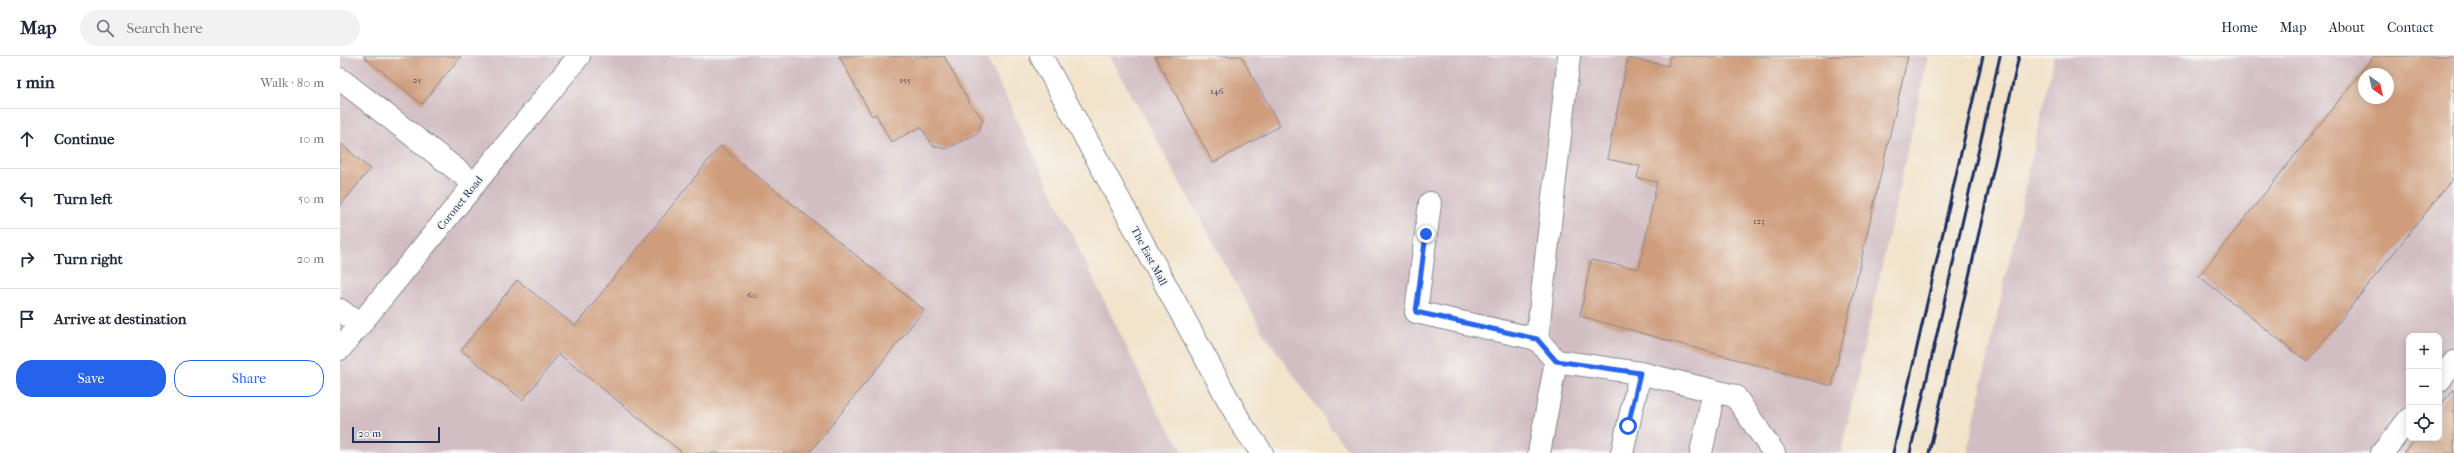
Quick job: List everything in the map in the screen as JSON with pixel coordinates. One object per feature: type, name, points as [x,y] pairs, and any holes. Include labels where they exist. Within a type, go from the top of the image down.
[{"type":"main road","name":"Coronet Road","points":[[340,349],[579,56]]},
{"type":"main road","name":"The East Mall","points":[[1040,56],[1242,425],[1262,453]]},
{"type":"main road","points":[[1537,339],[1569,56]]},
{"type":"main road","points":[[340,79],[475,184]]},
{"type":"main road","points":[[1430,203],[1416,312],[1537,339],[1556,361],[1640,373],[1735,396],[1774,453]]},
{"type":"main road","points":[[340,310],[360,325]]},
{"type":"main road","points":[[1539,453],[1556,361]]},
{"type":"main road","points":[[2442,377],[2454,362]]},
{"type":"main road","points":[[1622,453],[1640,373]]},
{"type":"main road","points":[[1700,453],[1714,391]]},
{"type":"main road","points":[[2382,453],[2406,423]]},
{"type":"shaded area","points":[[340,56],[986,56],[1157,410],[1185,453],[340,453]]},
{"type":"shaded area","points":[[1110,56],[1928,56],[1841,453],[1349,453],[1262,331]]},
{"type":"shaded area","points":[[2054,56],[2454,56],[2454,453],[1967,453]]},
{"type":"building","points":[[363,56],[461,56],[422,104]]},
{"type":"building","points":[[839,56],[944,56],[970,104],[983,119],[978,133],[946,149],[933,146],[921,127],[891,142],[876,114],[872,116]]},
{"type":"building","points":[[1155,56],[1241,56],[1280,126],[1213,163]]},
{"type":"building","points":[[1670,56],[1908,56],[1832,386],[1580,316],[1591,260],[1639,269],[1657,182],[1637,178],[1640,166],[1607,159],[1628,58],[1668,66]]},
{"type":"building","points":[[2374,56],[2454,56],[2454,177],[2307,362],[2199,276],[2358,76],[2358,104],[2394,104],[2394,68],[2364,68]]},
{"type":"building","points":[[340,143],[370,169],[340,206]]},
{"type":"building","points":[[720,146],[924,310],[809,453],[683,453],[559,354],[523,400],[461,350],[517,280],[575,326]]},
{"type":"building","points":[[2454,389],[2454,453],[2403,453],[2413,441],[2442,441],[2442,403]]},
{"type":"railway","points":[[1893,453],[1983,56]]},
{"type":"railway","points":[[1910,453],[2000,56]]},
{"type":"railway","points":[[1929,453],[2019,56]]},
{"type":"route","points":[[1426,234],[1416,312],[1537,339],[1556,361],[1640,373],[1628,426]]}]
